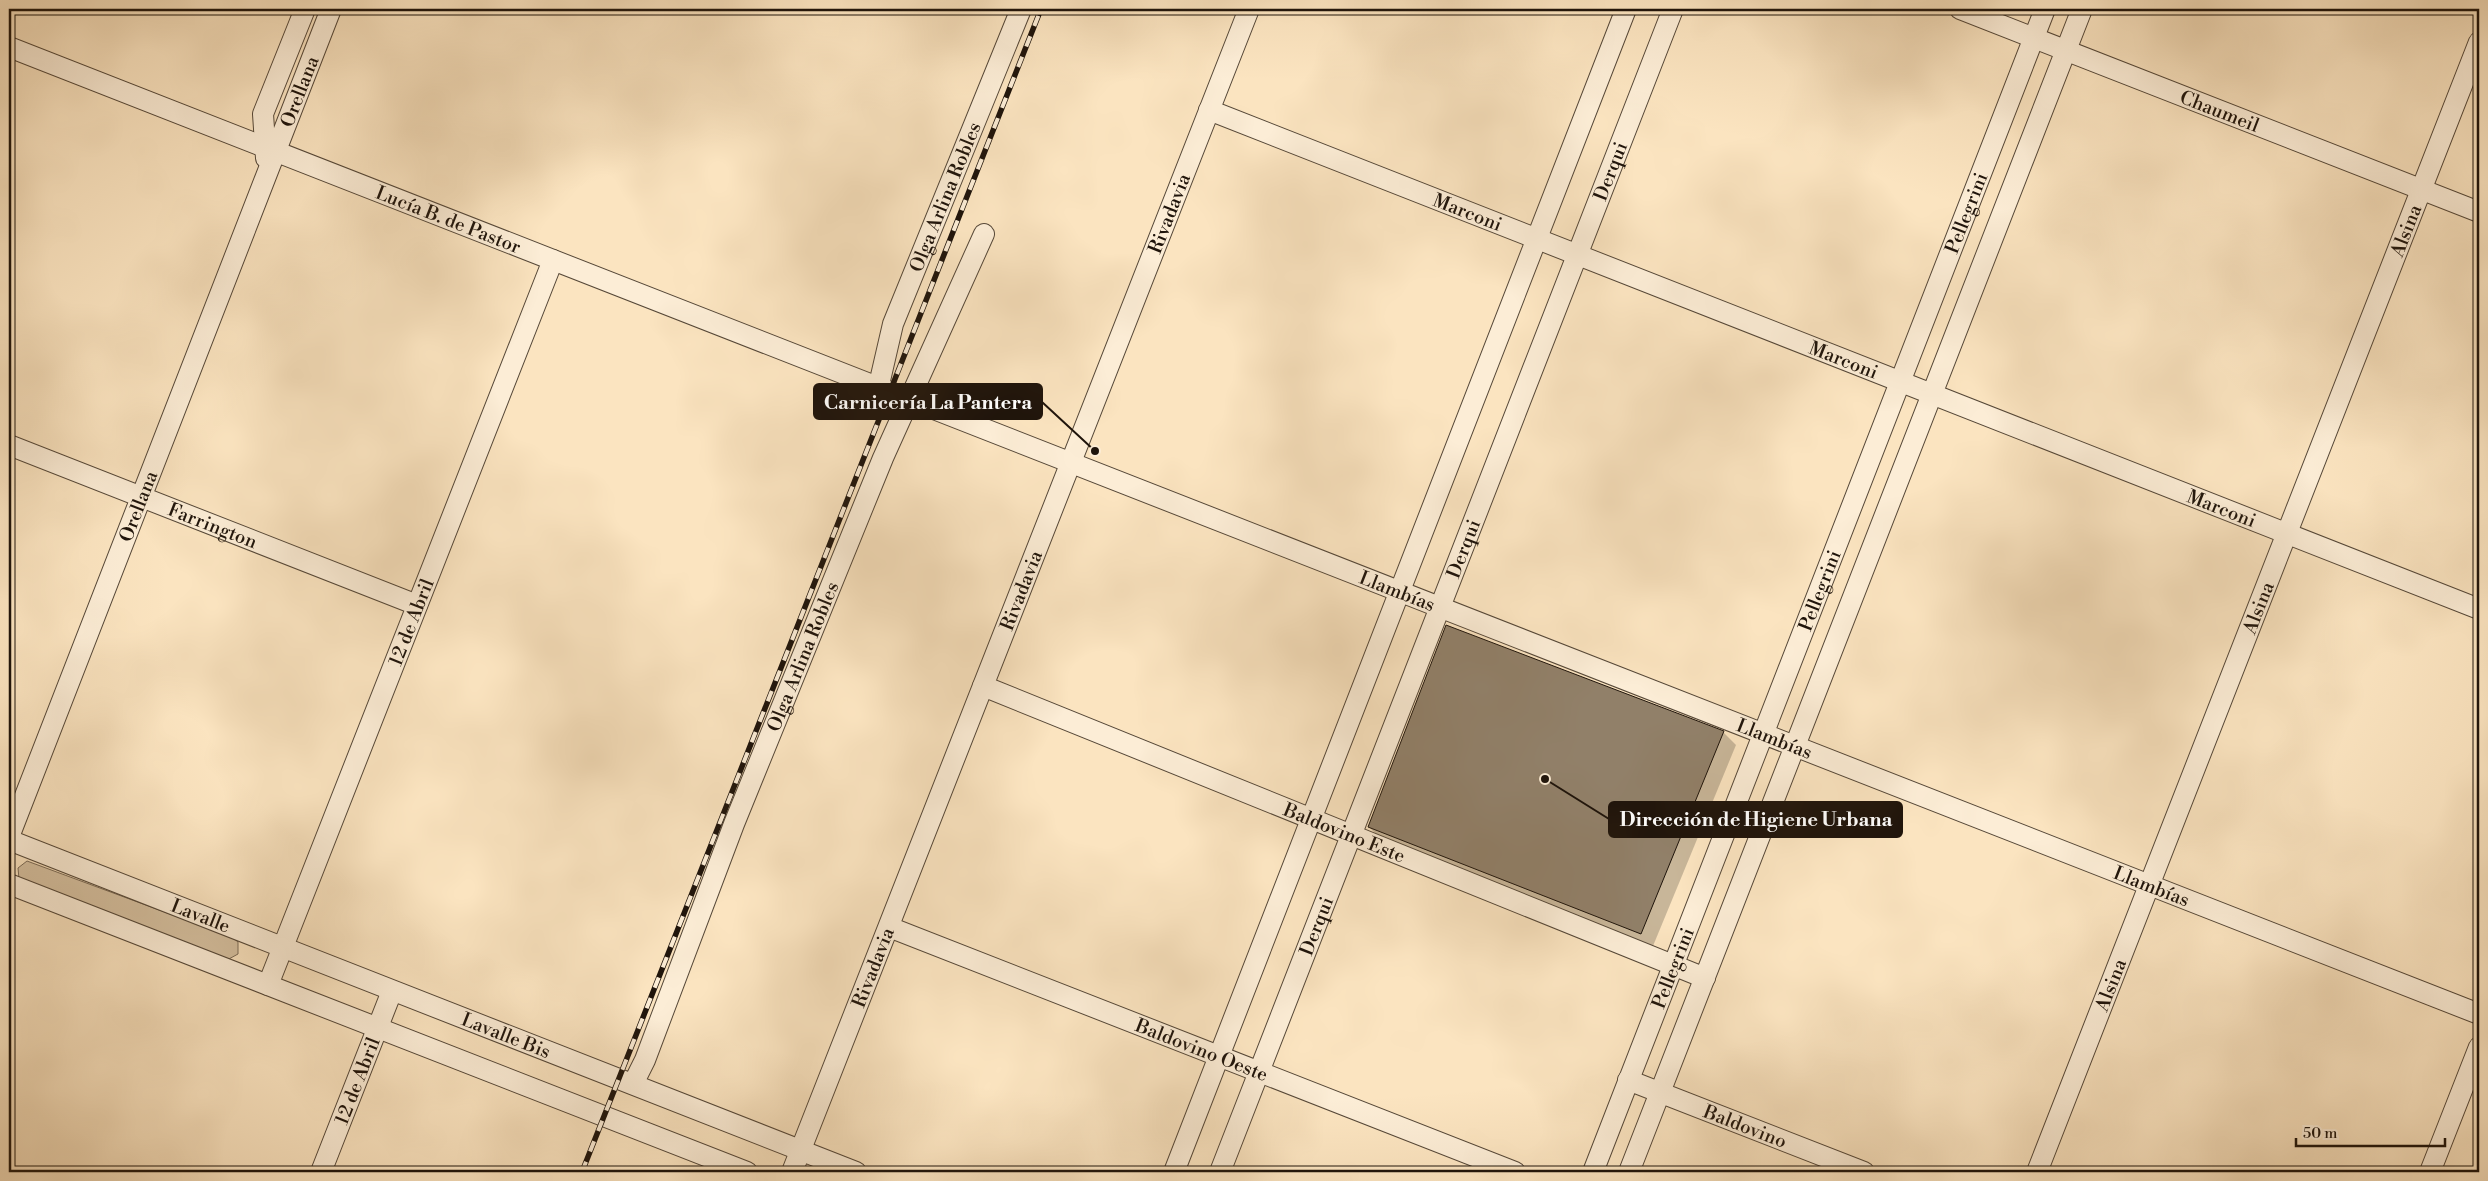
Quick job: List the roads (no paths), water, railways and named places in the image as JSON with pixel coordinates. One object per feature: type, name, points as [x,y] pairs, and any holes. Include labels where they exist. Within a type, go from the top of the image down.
[{"type":"street","name":"Orellana","points":[[9,839],[268,175],[270,149],[263,114],[306,9]]},
{"type":"street","name":"Orellana","points":[[270,149],[331,9]]},
{"type":"street","name":"Olga Arlina Robles","points":[[883,391],[893,324],[1021,9]]},
{"type":"street","name":"Rivadavia","points":[[792,1172],[1249,9]]},
{"type":"street","points":[[1174,1172],[1626,9]]},
{"type":"street","name":"Derqui","points":[[1220,1172],[1673,9]]},
{"type":"street","name":"Chaumeil","points":[[1960,9],[2479,212]]},
{"type":"street","name":"Pellegrini","points":[[1593,1172],[2045,9]]},
{"type":"street","name":"Pellegrini","points":[[1629,1172],[2082,9]]},
{"type":"street","name":"Alsina","points":[[2037,1172],[2479,42]]},
{"type":"street","name":"Lucía B. de Pastor","points":[[9,47],[883,391],[908,399]]},
{"type":"street","name":"Marconi","points":[[1209,110],[2479,609]]},
{"type":"street","name":"Olga Arlina Robles","points":[[626,1081],[645,1060],[741,806],[908,399],[984,234]]},
{"type":"street","name":"12 de Abril","points":[[268,985],[553,260]]},
{"type":"street","name":"Llambías","points":[[908,399],[2479,1014]]},
{"type":"street","name":"Farrington","points":[[9,445],[417,605]]},
{"type":"street","name":"Baldovino Este","points":[[983,686],[1705,978]]},
{"type":"street","name":"Lavalle","points":[[9,839],[392,991]]},
{"type":"street","points":[[9,884],[747,1172]]},
{"type":"street","name":"Baldovino Oeste","points":[[889,927],[1515,1172]]},
{"type":"street","name":"12 de Abril","points":[[321,1172],[392,991]]},
{"type":"street","name":"Lavalle Bis","points":[[392,991],[856,1172]]},
{"type":"street","points":[[2430,1172],[2479,1047]]},
{"type":"street","name":"Baldovino","points":[[1628,1080],[1864,1172]]},
{"type":"railway","points":[[582,1172],[1041,9]]},
{"type":"place","name":"Carnicería La Pantera","points":[[1095,451]]},
{"type":"place","name":"Dirección de Higiene Urbana","points":[[1545,779]]}]
